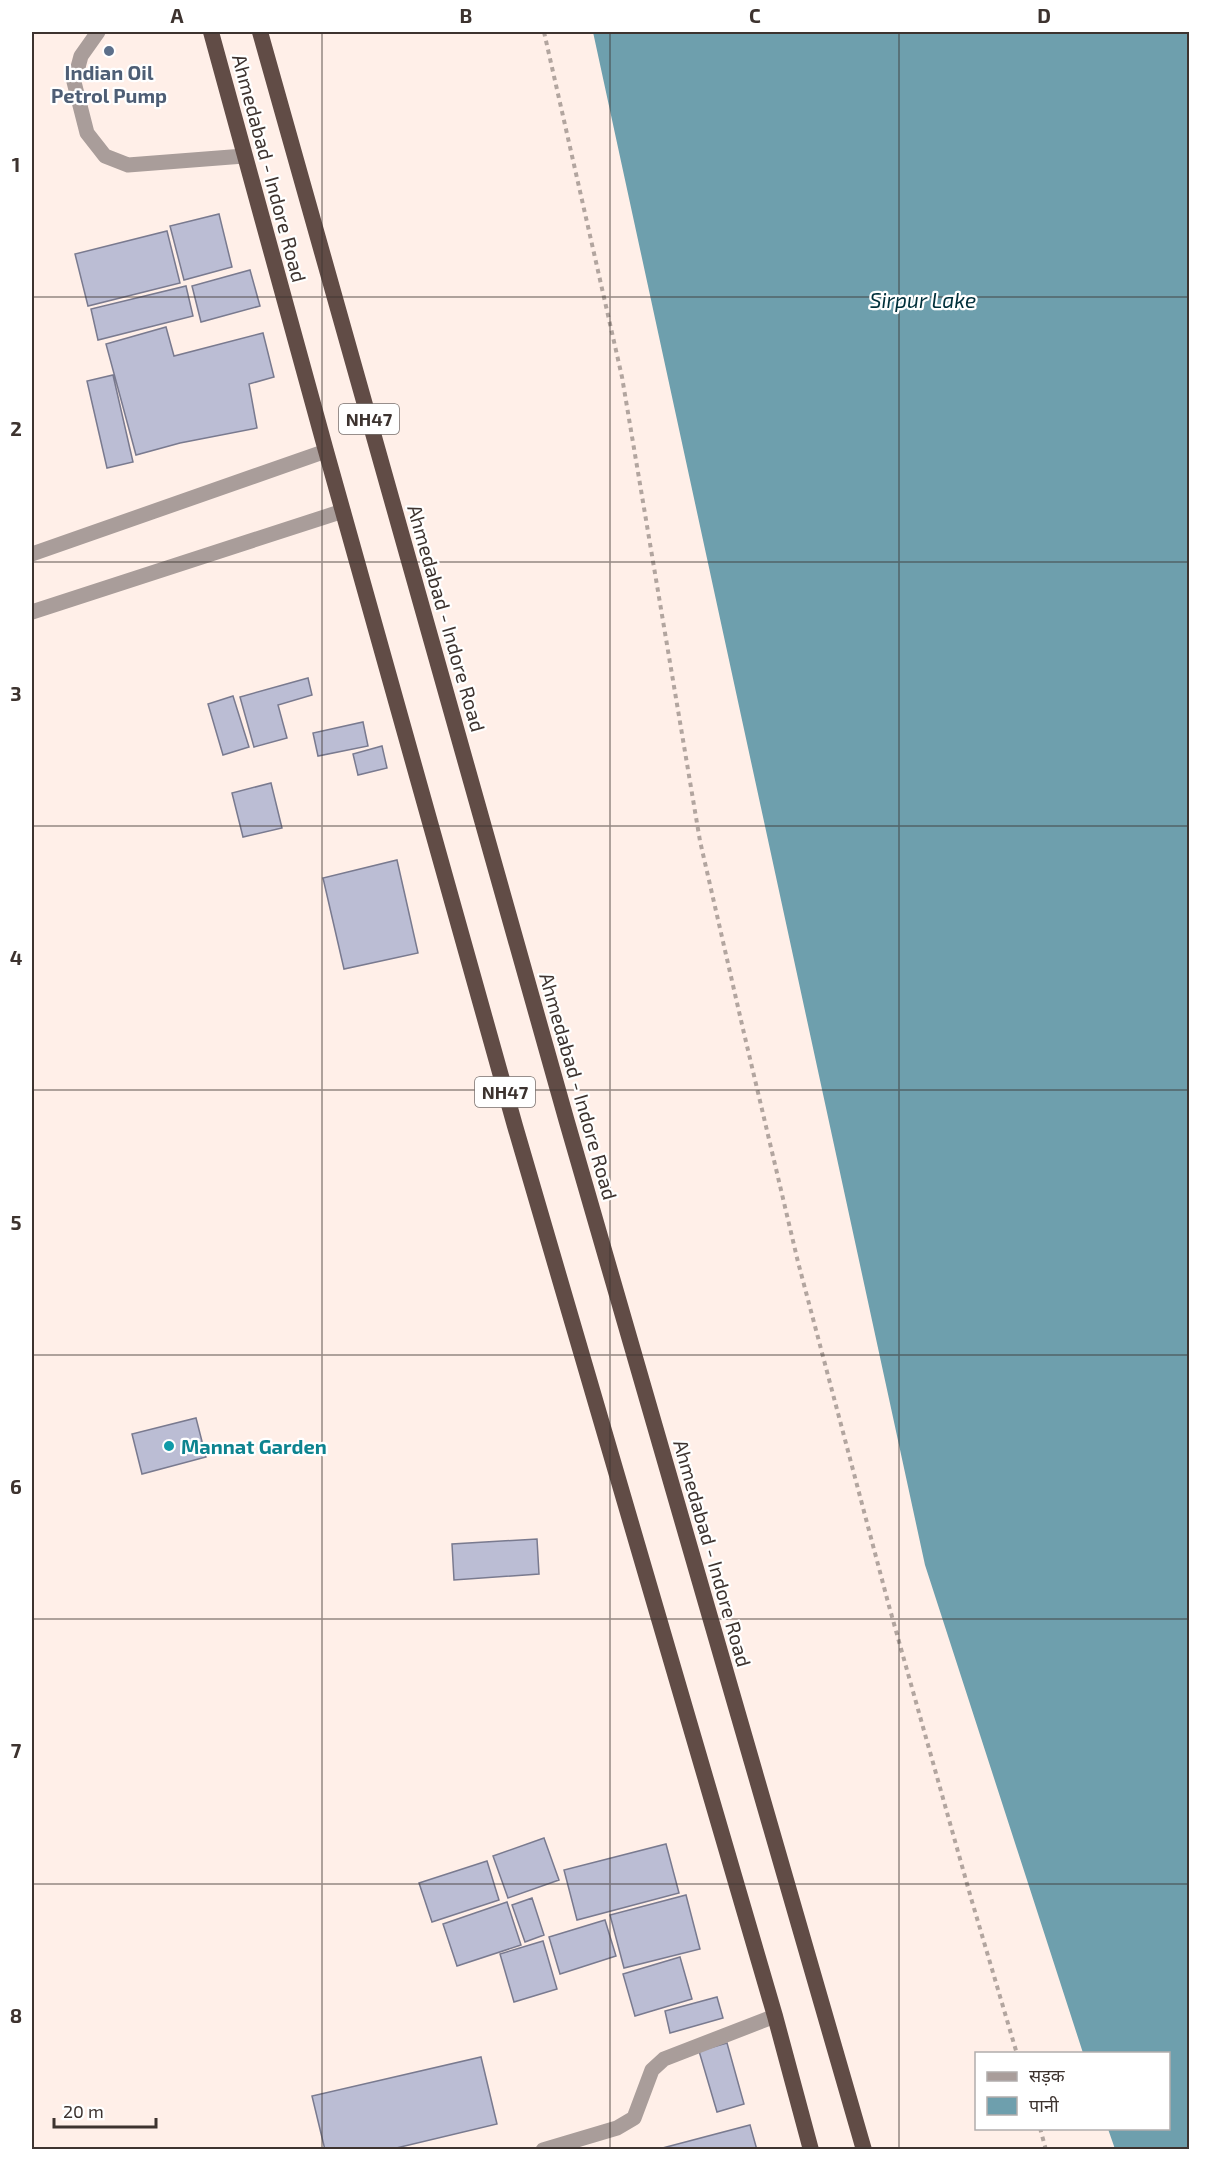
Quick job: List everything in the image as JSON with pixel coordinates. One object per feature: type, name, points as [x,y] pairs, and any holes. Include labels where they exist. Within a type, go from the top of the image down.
[{"type":"highway","name":"Ahmedabad - Indore Road","points":[[211,32],[514,1126],[775,2016],[811,2150]]},
{"type":"highway","name":"Ahmedabad - Indore Road","points":[[260,32],[567,1122],[864,2150]]},
{"type":"street","points":[[98,32],[81,56],[74,82],[87,133],[105,156],[128,165],[244,156]]},
{"type":"street","points":[[32,554],[326,451]]},
{"type":"street","points":[[32,612],[343,511]]},
{"type":"street","points":[[543,2150],[617,2128],[634,2118],[652,2070],[664,2059],[775,2016]]},
{"type":"path","points":[[544,32],[622,377],[700,841],[748,1052],[798,1262],[889,1606],[970,1898],[1016,2052]]},
{"type":"path","points":[[1041,2130],[1046,2150]]},
{"type":"water","name":"Sirpur Lake","points":[[593,32],[1189,32],[1189,2149],[1115,2149],[1108,2130],[1170,2130],[1170,2052],[1083,2052],[925,1565]]},
{"type":"building","points":[[219,214],[232,267],[184,280],[170,226]]},
{"type":"building","points":[[167,231],[180,283],[88,306],[75,254]]},
{"type":"building","points":[[250,270],[260,306],[201,322],[192,286]]},
{"type":"building","points":[[186,286],[193,316],[98,340],[91,309]]},
{"type":"building","points":[[166,327],[174,356],[263,333],[274,377],[249,384],[257,428],[180,443],[136,455],[106,344]]},
{"type":"building","points":[[113,375],[133,462],[107,468],[87,381]]},
{"type":"building","points":[[308,678],[312,695],[278,705],[287,738],[254,747],[240,697]]},
{"type":"building","points":[[233,696],[249,747],[223,755],[208,704]]},
{"type":"building","points":[[363,722],[368,746],[318,756],[313,733]]},
{"type":"building","points":[[382,746],[387,768],[358,775],[353,754]]},
{"type":"building","points":[[271,783],[282,828],[243,837],[232,793]]},
{"type":"building","points":[[397,860],[418,953],[344,969],[323,878]]},
{"type":"building","name":"Mannat Garden","points":[[196,1418],[206,1457],[142,1474],[132,1434]]},
{"type":"building","points":[[537,1539],[539,1574],[454,1580],[452,1544]]},
{"type":"building","points":[[544,1838],[559,1880],[508,1898],[493,1856]]},
{"type":"building","points":[[666,1844],[679,1893],[577,1920],[564,1870]]},
{"type":"building","points":[[487,1861],[499,1900],[432,1922],[419,1883]]},
{"type":"building","points":[[686,1895],[700,1949],[624,1968],[610,1915]]},
{"type":"building","points":[[532,1898],[544,1935],[525,1942],[512,1905]]},
{"type":"building","points":[[507,1902],[521,1945],[457,1966],[443,1924]]},
{"type":"building","points":[[605,1920],[616,1956],[560,1974],[549,1937]]},
{"type":"building","points":[[543,1941],[557,1989],[514,2002],[500,1954]]},
{"type":"building","points":[[680,1957],[692,1999],[635,2016],[623,1974]]},
{"type":"building","points":[[717,1997],[723,2018],[670,2033],[665,2011]]},
{"type":"building","points":[[727,2043],[744,2104],[717,2112],[699,2051]]},
{"type":"building","points":[[481,2057],[497,2124],[388,2150],[325,2150],[312,2096]]},
{"type":"building","points":[[750,2125],[757,2150],[655,2150]]},
{"type":"place","name":"Indian Oil Petrol Pump","points":[[109,51]]},
{"type":"place","name":"Mannat Garden","points":[[169,1446]]}]
